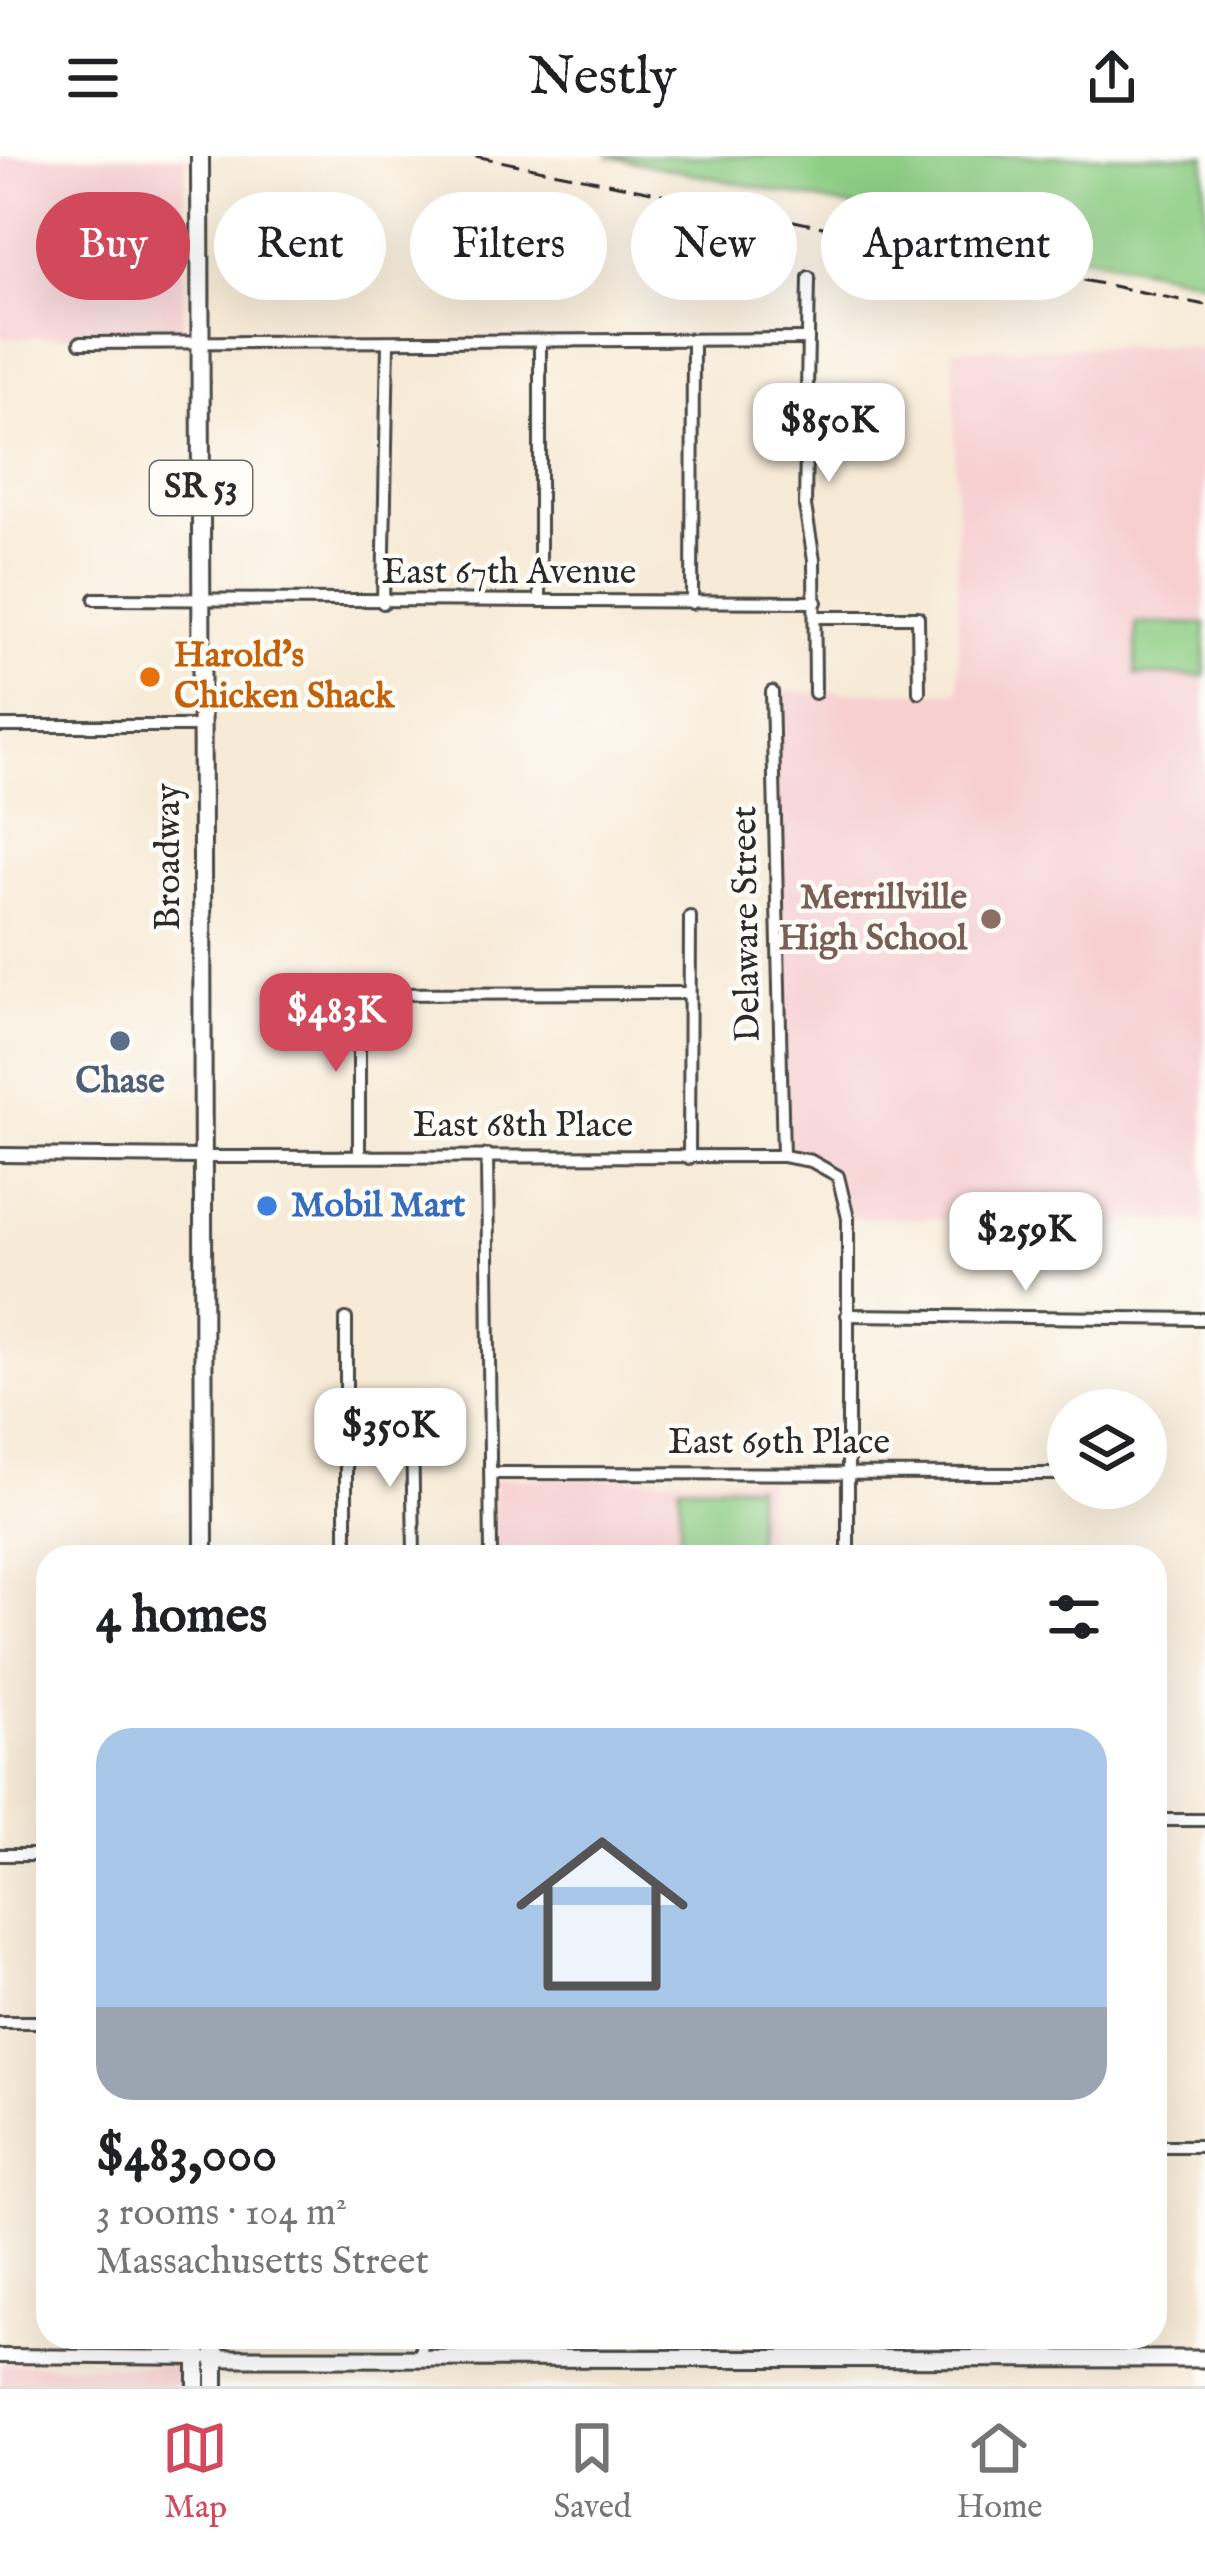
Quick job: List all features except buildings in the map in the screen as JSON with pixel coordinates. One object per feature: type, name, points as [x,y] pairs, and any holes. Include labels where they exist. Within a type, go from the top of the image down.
[{"type":"main road","name":"Broadway","points":[[200,156],[205,1545]]},
{"type":"main road","points":[[202,2349],[214,2386]]},
{"type":"main road","points":[[197,2386],[209,2349]]},
{"type":"main road","points":[[206,2358],[1205,2359]]},
{"type":"street","points":[[808,277],[805,506],[816,602],[815,692]]},
{"type":"street","points":[[80,343],[808,339]]},
{"type":"street","points":[[692,603],[693,340]]},
{"type":"street","points":[[540,341],[540,601]]},
{"type":"street","points":[[383,603],[388,342]]},
{"type":"street","name":"East 67th Avenue","points":[[95,598],[816,602]]},
{"type":"street","points":[[816,617],[918,617],[919,692]]},
{"type":"street","name":"Delaware Street","points":[[772,692],[782,1156]]},
{"type":"street","points":[[0,726],[202,726]]},
{"type":"street","points":[[689,1158],[690,916]]},
{"type":"street","points":[[359,1156],[359,994],[688,993]]},
{"type":"street","points":[[0,1155],[203,1156]]},
{"type":"street","points":[[487,1155],[491,1545]]},
{"type":"street","name":"East 68th Place","points":[[203,1156],[782,1156],[812,1161],[838,1176],[848,1218],[847,1315]]},
{"type":"street","points":[[848,1545],[847,1315],[1205,1319]]},
{"type":"street","points":[[346,1319],[346,1545]]},
{"type":"street","points":[[412,1423],[414,1545]]},
{"type":"street","name":"East 69th Place","points":[[491,1473],[1047,1474]]},
{"type":"street","points":[[1167,1820],[1205,1820]]},
{"type":"street","points":[[0,1855],[36,1856]]},
{"type":"street","points":[[0,2022],[36,2022]]},
{"type":"street","points":[[1167,2146],[1205,2146]]},
{"type":"street","points":[[421,2349],[421,2357]]},
{"type":"street","points":[[1050,2349],[1050,2356]]},
{"type":"street","points":[[0,2356],[206,2358]]},
{"type":"shaded area","points":[[0,156],[185,156],[185,192],[36,192],[36,300],[183,300],[183,333],[0,338]]},
{"type":"shaded area","name":"Merrillville High School","points":[[1178,346],[1205,350],[1205,1222],[848,1218],[838,1176],[782,1146],[772,692],[959,692],[953,349]]},
{"type":"shaded area","points":[[494,1478],[767,1478],[766,1545],[493,1545]]},
{"type":"shaded area","points":[[0,2364],[170,2366],[187,2374],[191,2386],[0,2386]]},
{"type":"green space","points":[[607,156],[1205,156],[1205,281],[1093,258],[1093,192],[821,192],[821,201],[797,192]]},
{"type":"green space","points":[[1136,623],[1205,624],[1205,676],[1136,675]]},
{"type":"green space","points":[[680,1485],[756,1485],[756,1545],[680,1545]]},
{"type":"railway","points":[[475,156],[1205,305]]},
{"type":"place","name":"Harold's Chicken Shack","points":[[150,677]]},
{"type":"place","name":"Merrillville High School","points":[[991,919]]},
{"type":"place","name":"Chase","points":[[120,1041]]},
{"type":"place","name":"Mobil Mart","points":[[267,1206]]}]
